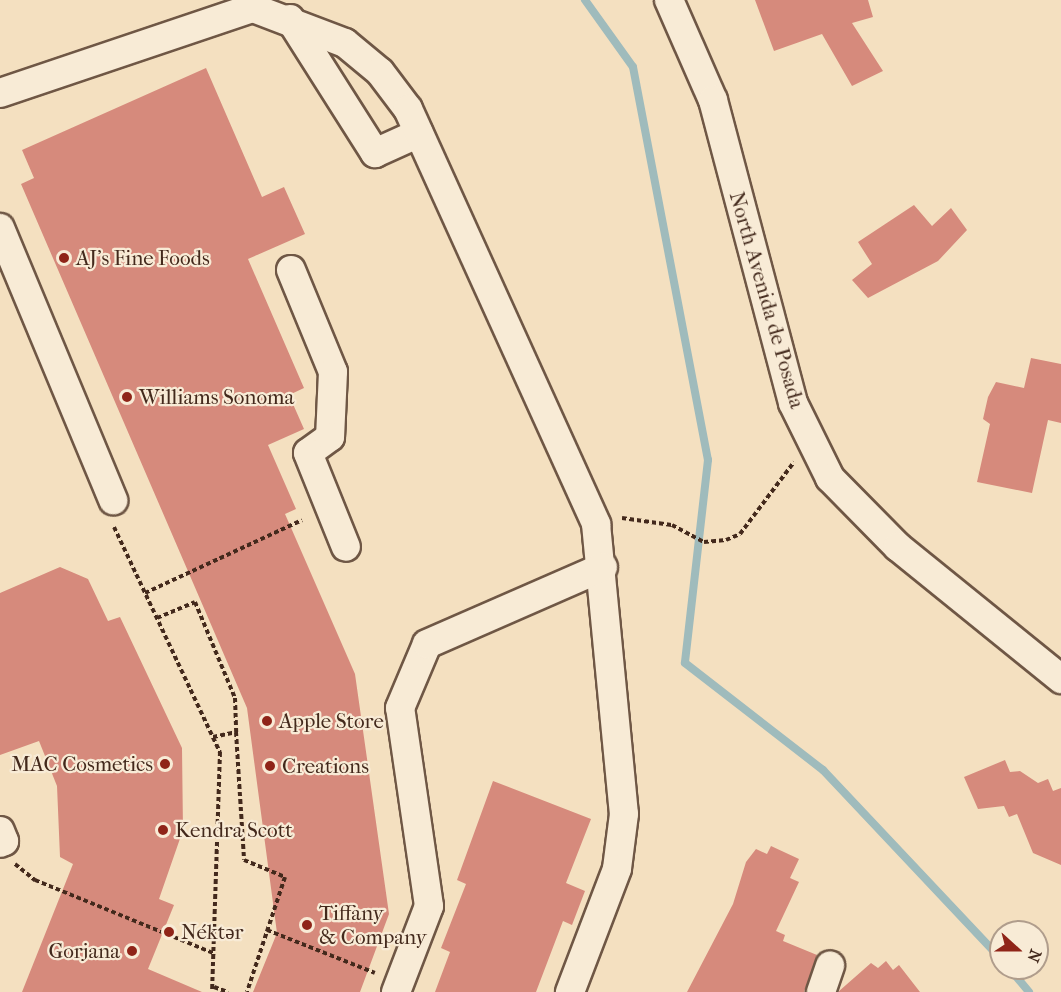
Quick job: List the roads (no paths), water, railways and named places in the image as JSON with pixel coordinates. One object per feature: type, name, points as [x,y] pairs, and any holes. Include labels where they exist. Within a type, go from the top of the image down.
[{"type":"street","name":"North Avenida de Posada","points":[[669,0],[713,100],[793,403],[830,478],[898,547],[1061,679]]},
{"type":"street","points":[[0,93],[253,8],[290,19],[345,44],[380,72],[419,133],[596,524],[603,567],[624,814],[617,869],[570,992]]},
{"type":"street","points":[[290,19],[375,153],[419,133]]},
{"type":"street","points":[[0,228],[113,512]]},
{"type":"street","points":[[291,270],[333,372],[330,437],[308,453],[346,547]]},
{"type":"street","points":[[390,984],[429,906],[400,708],[427,644],[603,567]]},
{"type":"street","points":[[0,831],[4,841],[4,851]]},
{"type":"waterway","points":[[585,0],[633,67],[708,460],[685,663],[823,770],[989,946]]},
{"type":"waterway","points":[[1019,980],[1029,992]]},
{"type":"place","name":"AJ's Fine Foods","points":[[64,258]]},
{"type":"place","name":"Williams Sonoma","points":[[127,397]]},
{"type":"place","name":"Apple Store","points":[[267,721]]},
{"type":"place","name":"MAC Cosmetics","points":[[165,764]]},
{"type":"place","name":"Creations","points":[[270,766]]},
{"type":"place","name":"Kendra Scott","points":[[163,830]]},
{"type":"place","name":"Tiffany & Company","points":[[307,925]]},
{"type":"place","name":"Néktər","points":[[169,932]]},
{"type":"place","name":"Gorjana","points":[[132,951]]}]
